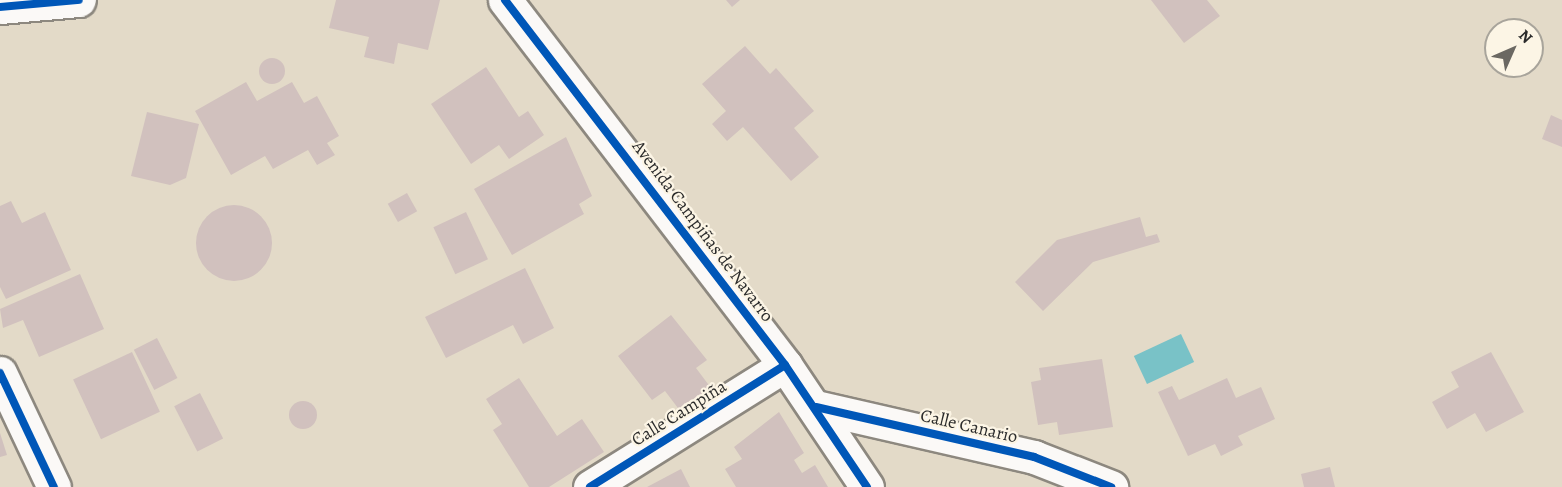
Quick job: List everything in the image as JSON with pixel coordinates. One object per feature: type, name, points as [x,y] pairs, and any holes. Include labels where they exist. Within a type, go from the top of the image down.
[{"type":"street","points":[[0,7],[79,0]]},
{"type":"street","name":"Avenida Campiñas de Navarro","points":[[505,0],[785,365],[816,407],[867,487]]},
{"type":"street","name":"Calle Campiña","points":[[590,487],[785,365]]},
{"type":"street","points":[[0,373],[54,487]]},
{"type":"street","name":"Calle Canario","points":[[816,407],[1034,457],[1111,487]]},
{"type":"water","points":[[1181,334],[1194,362],[1147,384],[1134,356]]},
{"type":"building","points":[[336,0],[440,0],[428,50],[398,43],[394,64],[364,57],[369,37],[329,28]]},
{"type":"building","points":[[726,0],[740,0],[732,7]]},
{"type":"building","points":[[1151,0],[1207,0],[1220,16],[1184,43]]},
{"type":"building","points":[[745,46],[770,74],[776,68],[814,111],[794,128],[819,157],[791,181],[743,127],[727,141],[712,124],[726,111],[702,84]]},
{"type":"building","points":[[272,58],[281,62],[285,71],[281,80],[272,84],[263,80],[259,71],[263,62]]},
{"type":"building","points":[[486,67],[519,117],[528,111],[544,135],[509,159],[499,145],[471,164],[431,104]]},
{"type":"building","points":[[246,82],[257,101],[292,82],[304,103],[317,96],[339,136],[327,143],[335,155],[317,165],[308,150],[273,169],[265,156],[231,175],[195,111]]},
{"type":"building","points":[[147,112],[199,124],[186,178],[170,185],[131,176]]},
{"type":"building","points":[[1551,115],[1562,120],[1562,147],[1542,139]]},
{"type":"building","points":[[566,137],[592,196],[579,204],[584,214],[512,255],[474,189]]},
{"type":"building","points":[[407,193],[417,211],[398,222],[388,204]]},
{"type":"building","points":[[11,201],[22,223],[45,212],[71,270],[6,299],[0,287],[0,206]]},
{"type":"building","points":[[242,205],[255,211],[266,222],[272,235],[270,258],[255,275],[242,281],[226,281],[213,275],[198,258],[196,235],[202,222],[219,207]]},
{"type":"building","points":[[466,212],[488,259],[455,274],[433,227]]},
{"type":"building","points":[[1140,217],[1146,237],[1157,234],[1160,242],[1093,262],[1043,311],[1015,282],[1057,240]]},
{"type":"building","points":[[525,268],[554,328],[523,344],[513,325],[446,358],[425,317]]},
{"type":"building","points":[[80,274],[104,329],[39,357],[23,320],[3,328],[0,309]]},
{"type":"building","points":[[671,315],[707,360],[696,368],[711,388],[681,412],[665,391],[652,400],[618,356]]},
{"type":"building","points":[[157,338],[177,378],[154,390],[134,350]]},
{"type":"building","points":[[132,352],[160,412],[101,439],[73,379]]},
{"type":"building","points":[[1491,352],[1524,412],[1486,432],[1475,413],[1447,429],[1432,402],[1459,387],[1451,372]]},
{"type":"building","points":[[1102,359],[1113,427],[1059,435],[1057,422],[1038,425],[1031,382],[1041,380],[1039,368]]},
{"type":"building","points":[[519,378],[557,436],[582,419],[604,452],[549,487],[529,487],[493,430],[502,424],[486,399]]},
{"type":"building","points":[[1227,378],[1236,398],[1261,387],[1275,419],[1238,436],[1243,445],[1221,456],[1215,444],[1188,456],[1158,392],[1172,386],[1179,400]]},
{"type":"building","points":[[200,393],[223,438],[197,452],[174,406]]},
{"type":"building","points":[[303,401],[313,405],[317,415],[313,425],[303,429],[293,425],[289,415],[293,405]]},
{"type":"building","points":[[779,412],[804,453],[794,460],[802,473],[815,465],[828,487],[736,487],[725,469],[742,459],[734,447]]},
{"type":"building","points":[[0,433],[7,455],[0,457]]},
{"type":"building","points":[[1330,467],[1335,487],[1304,487],[1301,474]]},
{"type":"building","points":[[681,469],[690,487],[647,487]]},
{"type":"cycle path","points":[[0,7],[79,0]]},
{"type":"cycle path","points":[[505,0],[785,365],[867,487]]},
{"type":"cycle path","points":[[590,487],[785,365]]},
{"type":"cycle path","points":[[0,373],[54,487]]},
{"type":"cycle path","points":[[816,407],[1034,457],[1111,487]]}]
